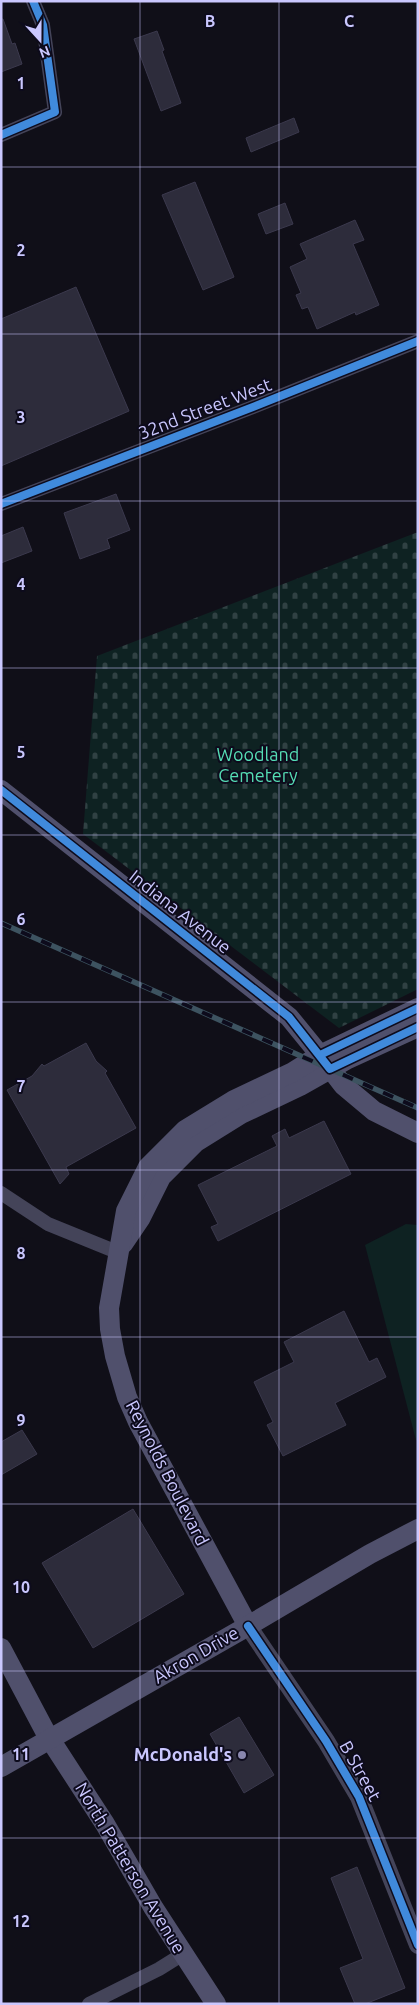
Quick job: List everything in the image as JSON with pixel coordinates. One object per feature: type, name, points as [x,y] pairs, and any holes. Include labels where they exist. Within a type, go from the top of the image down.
[{"type":"main road","name":"Indiana Avenue","points":[[1,790],[289,1017],[343,1085],[374,1111],[418,1133]]},
{"type":"main road","name":"Reynolds Boulevard","points":[[325,1062],[418,1008]]},
{"type":"main road","name":"Reynolds Boulevard","points":[[248,1626],[150,1445],[127,1397],[115,1356],[110,1329],[110,1301],[126,1211],[148,1167],[185,1130],[234,1100],[293,1072],[418,1027]]},
{"type":"main road","name":"Akron Drive","points":[[3,1766],[370,1554],[418,1529]]},
{"type":"main road","name":"North Patterson Avenue","points":[[1,1648],[46,1733],[105,1824],[182,1954],[216,2004]]},
{"type":"main road","name":"North Patterson Avenue","points":[[1,1676],[46,1733]]},
{"type":"street","points":[[1,135],[55,112],[43,25],[33,1]]},
{"type":"street","name":"32nd Street West","points":[[1,504],[418,341]]},
{"type":"street","points":[[1,1193],[48,1224],[118,1252]]},
{"type":"street","name":"B Street","points":[[248,1626],[326,1741],[360,1797],[418,1945]]},
{"type":"street","points":[[89,2004],[159,1969],[182,1954]]},
{"type":"green space","name":"Woodland Cemetery","points":[[418,532],[418,989],[339,1028],[83,834],[97,656]]},
{"type":"green space","points":[[406,1224],[418,1225],[418,1441],[416,1440],[365,1245]]},
{"type":"building","points":[[1,19],[3,19],[12,44],[15,43],[22,64],[1,72]]},
{"type":"building","points":[[157,31],[164,50],[162,51],[181,103],[161,111],[134,39]]},
{"type":"building","points":[[294,118],[299,132],[251,152],[246,138]]},
{"type":"building","points":[[195,182],[234,277],[203,290],[162,195]]},
{"type":"building","points":[[285,203],[293,224],[266,234],[258,214]]},
{"type":"building","points":[[355,220],[364,240],[353,244],[379,305],[356,315],[355,312],[317,329],[308,307],[302,309],[296,295],[301,293],[290,267],[307,259],[300,244]]},
{"type":"building","points":[[76,287],[129,411],[1,466],[1,319]]},
{"type":"building","points":[[116,494],[130,530],[107,539],[110,548],[80,559],[64,513]]},
{"type":"building","points":[[23,527],[32,551],[1,563],[1,536]]},
{"type":"building","points":[[86,1043],[96,1061],[107,1071],[105,1073],[136,1128],[66,1167],[69,1174],[60,1184],[7,1090],[32,1076],[42,1064],[44,1066]]},
{"type":"building","points":[[324,1121],[351,1174],[218,1241],[211,1227],[218,1224],[198,1185],[277,1146],[272,1136],[285,1129],[289,1138]]},
{"type":"building","points":[[344,1311],[369,1362],[377,1358],[386,1377],[335,1403],[346,1425],[283,1456],[267,1425],[273,1422],[254,1382],[294,1362],[284,1342]]},
{"type":"building","points":[[22,1430],[37,1454],[1,1475],[1,1442]]},
{"type":"building","points":[[133,1509],[184,1594],[93,1648],[42,1563]]},
{"type":"building","name":"McDonald's","points":[[239,1717],[274,1775],[244,1793],[210,1734]]},
{"type":"building","points":[[357,1867],[405,1988],[365,2004],[355,2004],[340,1968],[363,1959],[331,1878]]},
{"type":"railway","points":[[1,923],[418,1108]]},
{"type":"cycle path","points":[[1,135],[55,112],[43,25],[33,1]]},
{"type":"cycle path","points":[[1,504],[418,341]]},
{"type":"cycle path","points":[[1,790],[289,1017],[330,1069],[418,1027]]},
{"type":"cycle path","points":[[320,1055],[418,1008]]},
{"type":"cycle path","points":[[248,1626],[326,1741],[359,1797],[418,1945]]},
{"type":"place","name":"McDonald's","points":[[242,1755]]}]
